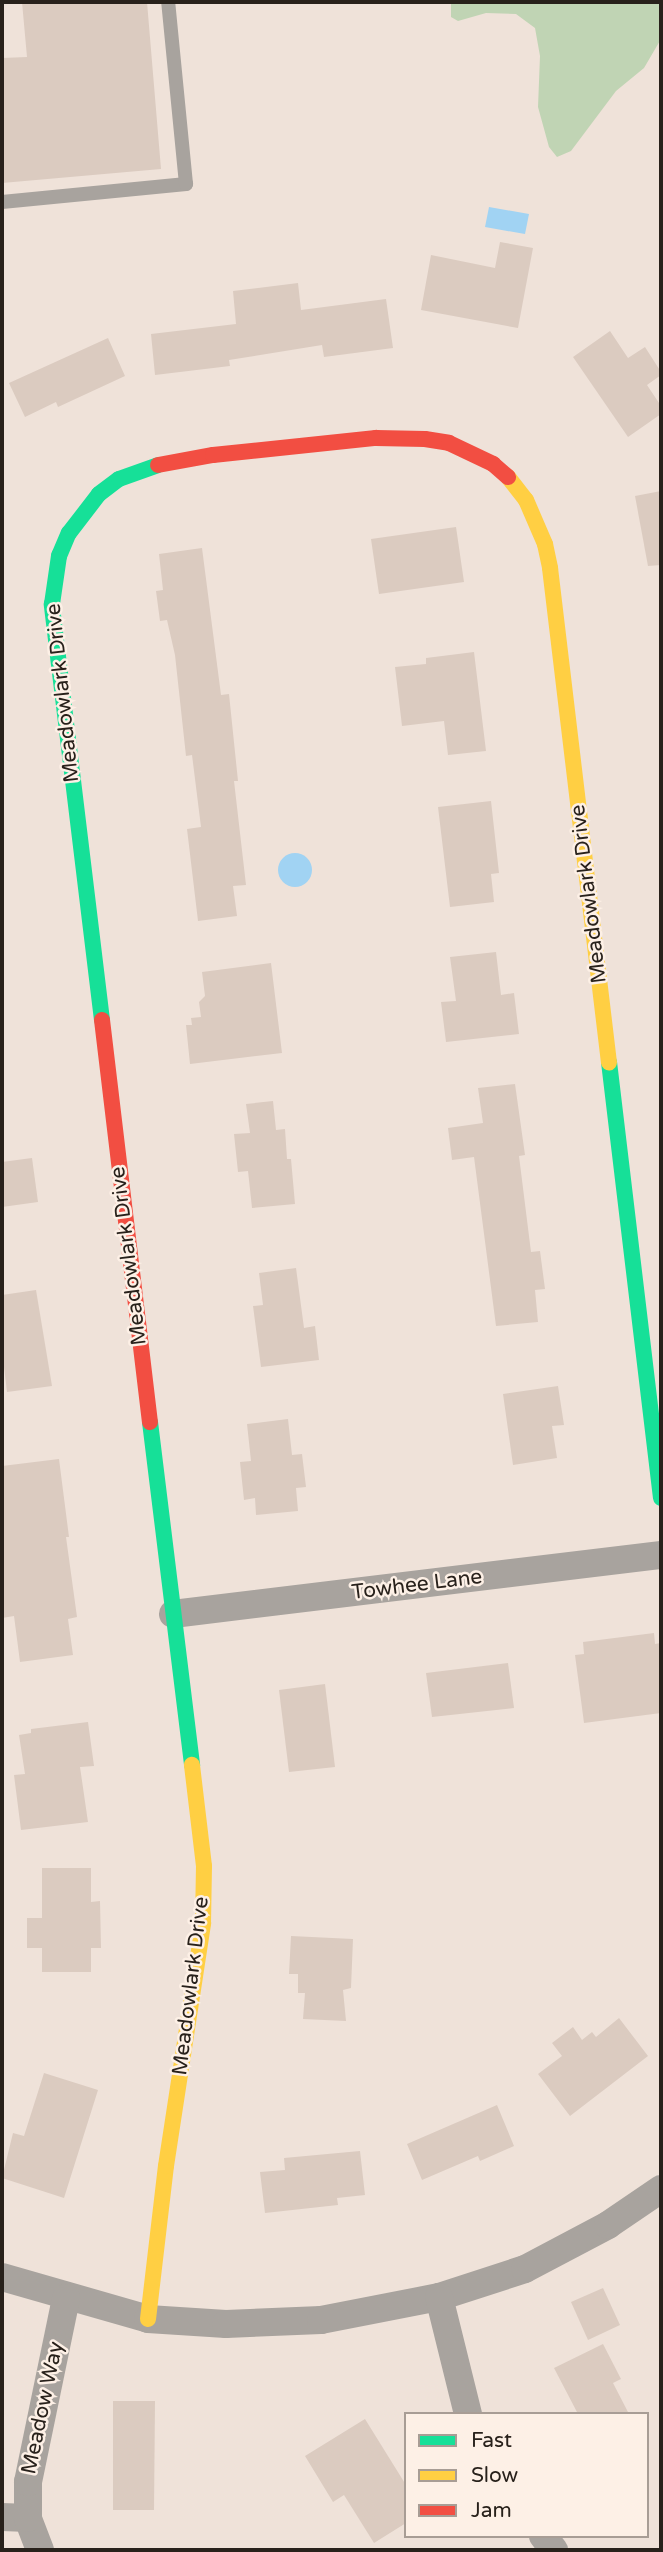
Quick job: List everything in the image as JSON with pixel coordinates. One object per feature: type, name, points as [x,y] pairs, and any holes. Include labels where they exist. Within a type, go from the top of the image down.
[{"type":"street","name":"Meadowlark Drive","points":[[148,2319],[166,2166],[203,1923],[204,1866],[52,604],[59,556],[82,512],[99,494],[120,479],[165,462],[376,438],[425,439],[449,443],[493,464],[511,480],[526,500],[545,544],[550,568],[661,1498]]},
{"type":"street","name":"Towhee Lane","points":[[173,1614],[661,1555]]},
{"type":"street","points":[[2,2277],[66,2298],[148,2319],[226,2324],[321,2320],[439,2297],[525,2269],[567,2249],[661,2189]]},
{"type":"street","points":[[439,2297],[468,2412]]},
{"type":"street","name":"Meadow Way","points":[[40,2550],[15,2518],[28,2482],[66,2298]]},
{"type":"lane","points":[[2,202],[186,184],[168,2]]},
{"type":"green space","points":[[451,2],[661,2],[661,39],[644,68],[616,91],[571,151],[557,157],[549,147],[538,107],[540,56],[535,28],[516,14],[486,13],[458,21],[451,17]]},
{"type":"water","points":[[489,207],[529,214],[525,234],[485,227]]},
{"type":"water","points":[[295,853],[307,858],[312,870],[307,882],[295,887],[283,882],[278,870],[283,858]]},
{"type":"building","points":[[22,2],[147,2],[161,169],[2,183],[2,58],[27,57]]},
{"type":"building","points":[[500,242],[533,248],[518,328],[421,310],[431,255],[495,268]]},
{"type":"building","points":[[298,283],[301,310],[386,299],[393,348],[324,357],[322,345],[229,360],[230,366],[155,375],[151,334],[236,324],[233,291]]},
{"type":"building","points":[[610,331],[628,358],[645,347],[661,372],[661,375],[647,385],[661,406],[661,414],[628,437],[573,357]]},
{"type":"building","points":[[108,338],[125,376],[58,407],[56,402],[25,417],[9,383]]},
{"type":"building","points":[[661,491],[661,565],[648,566],[635,496]]},
{"type":"building","points":[[456,527],[464,582],[379,594],[371,539]]},
{"type":"building","points":[[202,548],[221,695],[229,694],[238,781],[234,781],[246,885],[233,886],[237,916],[198,921],[187,829],[201,827],[192,755],[186,756],[175,655],[167,620],[160,621],[156,591],[163,590],[159,554]]},
{"type":"building","points":[[474,652],[486,751],[448,755],[444,721],[402,726],[395,667],[426,664],[426,658]]},
{"type":"building","points":[[491,801],[499,873],[491,874],[494,902],[450,907],[438,807]]},
{"type":"building","points":[[496,952],[501,995],[514,993],[519,1034],[446,1042],[441,1002],[456,1001],[450,957]]},
{"type":"building","points":[[271,963],[282,1053],[190,1064],[186,1025],[192,1025],[191,1018],[201,1017],[199,1002],[205,996],[202,972]]},
{"type":"building","points":[[515,1084],[525,1155],[519,1156],[531,1252],[540,1251],[545,1289],[535,1290],[538,1322],[496,1326],[474,1157],[452,1160],[448,1128],[483,1123],[478,1088]]},
{"type":"building","points":[[273,1101],[276,1130],[285,1129],[295,1204],[252,1208],[248,1171],[238,1172],[234,1134],[250,1133],[246,1104]]},
{"type":"building","points":[[32,1158],[38,1202],[2,1207],[2,1162]]},
{"type":"building","points":[[296,1268],[304,1328],[315,1326],[319,1360],[261,1367],[253,1306],[263,1305],[259,1273]]},
{"type":"building","points":[[36,1290],[52,1386],[7,1392],[2,1350],[2,1295]]},
{"type":"building","points":[[558,1386],[564,1425],[552,1426],[557,1458],[513,1465],[503,1394]]},
{"type":"building","points":[[288,1419],[292,1455],[302,1454],[306,1487],[296,1488],[298,1511],[256,1515],[255,1498],[244,1500],[240,1462],[251,1461],[247,1424]]},
{"type":"building","points":[[59,1459],[77,1617],[68,1619],[73,1655],[20,1662],[14,1616],[2,1618],[2,1466]]},
{"type":"building","points":[[654,1633],[655,1644],[661,1643],[661,1713],[584,1723],[575,1655],[584,1654],[583,1642]]},
{"type":"building","points":[[508,1663],[514,1708],[432,1717],[426,1673]]},
{"type":"building","points":[[325,1684],[335,1767],[289,1772],[279,1690]]},
{"type":"building","points":[[88,1722],[94,1766],[80,1767],[88,1822],[21,1830],[14,1775],[25,1774],[19,1735],[31,1733],[31,1729]]},
{"type":"building","points":[[42,1868],[91,1868],[91,1902],[100,1901],[101,1948],[91,1948],[91,1972],[42,1972],[42,1948],[27,1948],[27,1918],[42,1918]]},
{"type":"building","points":[[291,1936],[353,1939],[351,1988],[343,1990],[346,2021],[303,2019],[305,1993],[298,1993],[298,1974],[289,1974]]},
{"type":"building","points":[[619,2018],[648,2056],[570,2116],[538,2074],[562,2056],[552,2043],[573,2027],[582,2040],[592,2032],[596,2037]]},
{"type":"building","points":[[44,2073],[98,2090],[64,2198],[2,2178],[13,2133],[24,2136]]},
{"type":"building","points":[[497,2105],[514,2146],[480,2161],[478,2156],[422,2180],[407,2144]]},
{"type":"building","points":[[360,2151],[365,2195],[337,2198],[338,2205],[265,2213],[260,2172],[285,2170],[284,2158]]},
{"type":"building","points":[[603,2288],[620,2325],[588,2340],[571,2302]]},
{"type":"building","points":[[603,2344],[621,2379],[613,2383],[628,2412],[577,2412],[554,2368]]},
{"type":"building","points":[[113,2401],[155,2401],[154,2510],[113,2510]]},
{"type":"building","points":[[365,2419],[404,2482],[404,2524],[374,2543],[344,2495],[333,2502],[305,2456]]},
{"type":"traffic: fast","points":[[102,1020],[52,604],[59,556],[69,533],[99,494],[119,479],[158,465]]},
{"type":"traffic: fast","points":[[609,1062],[661,1498]]},
{"type":"traffic: fast","points":[[150,1422],[192,1765]]},
{"type":"traffic: slow","points":[[508,477],[526,500],[545,544],[550,568],[609,1062]]},
{"type":"traffic: slow","points":[[148,2319],[166,2166],[203,1923],[204,1866],[192,1765]]},
{"type":"traffic: jam","points":[[158,465],[213,455],[376,438],[425,439],[449,443],[493,464],[508,477]]},
{"type":"traffic: jam","points":[[102,1020],[150,1422]]}]
